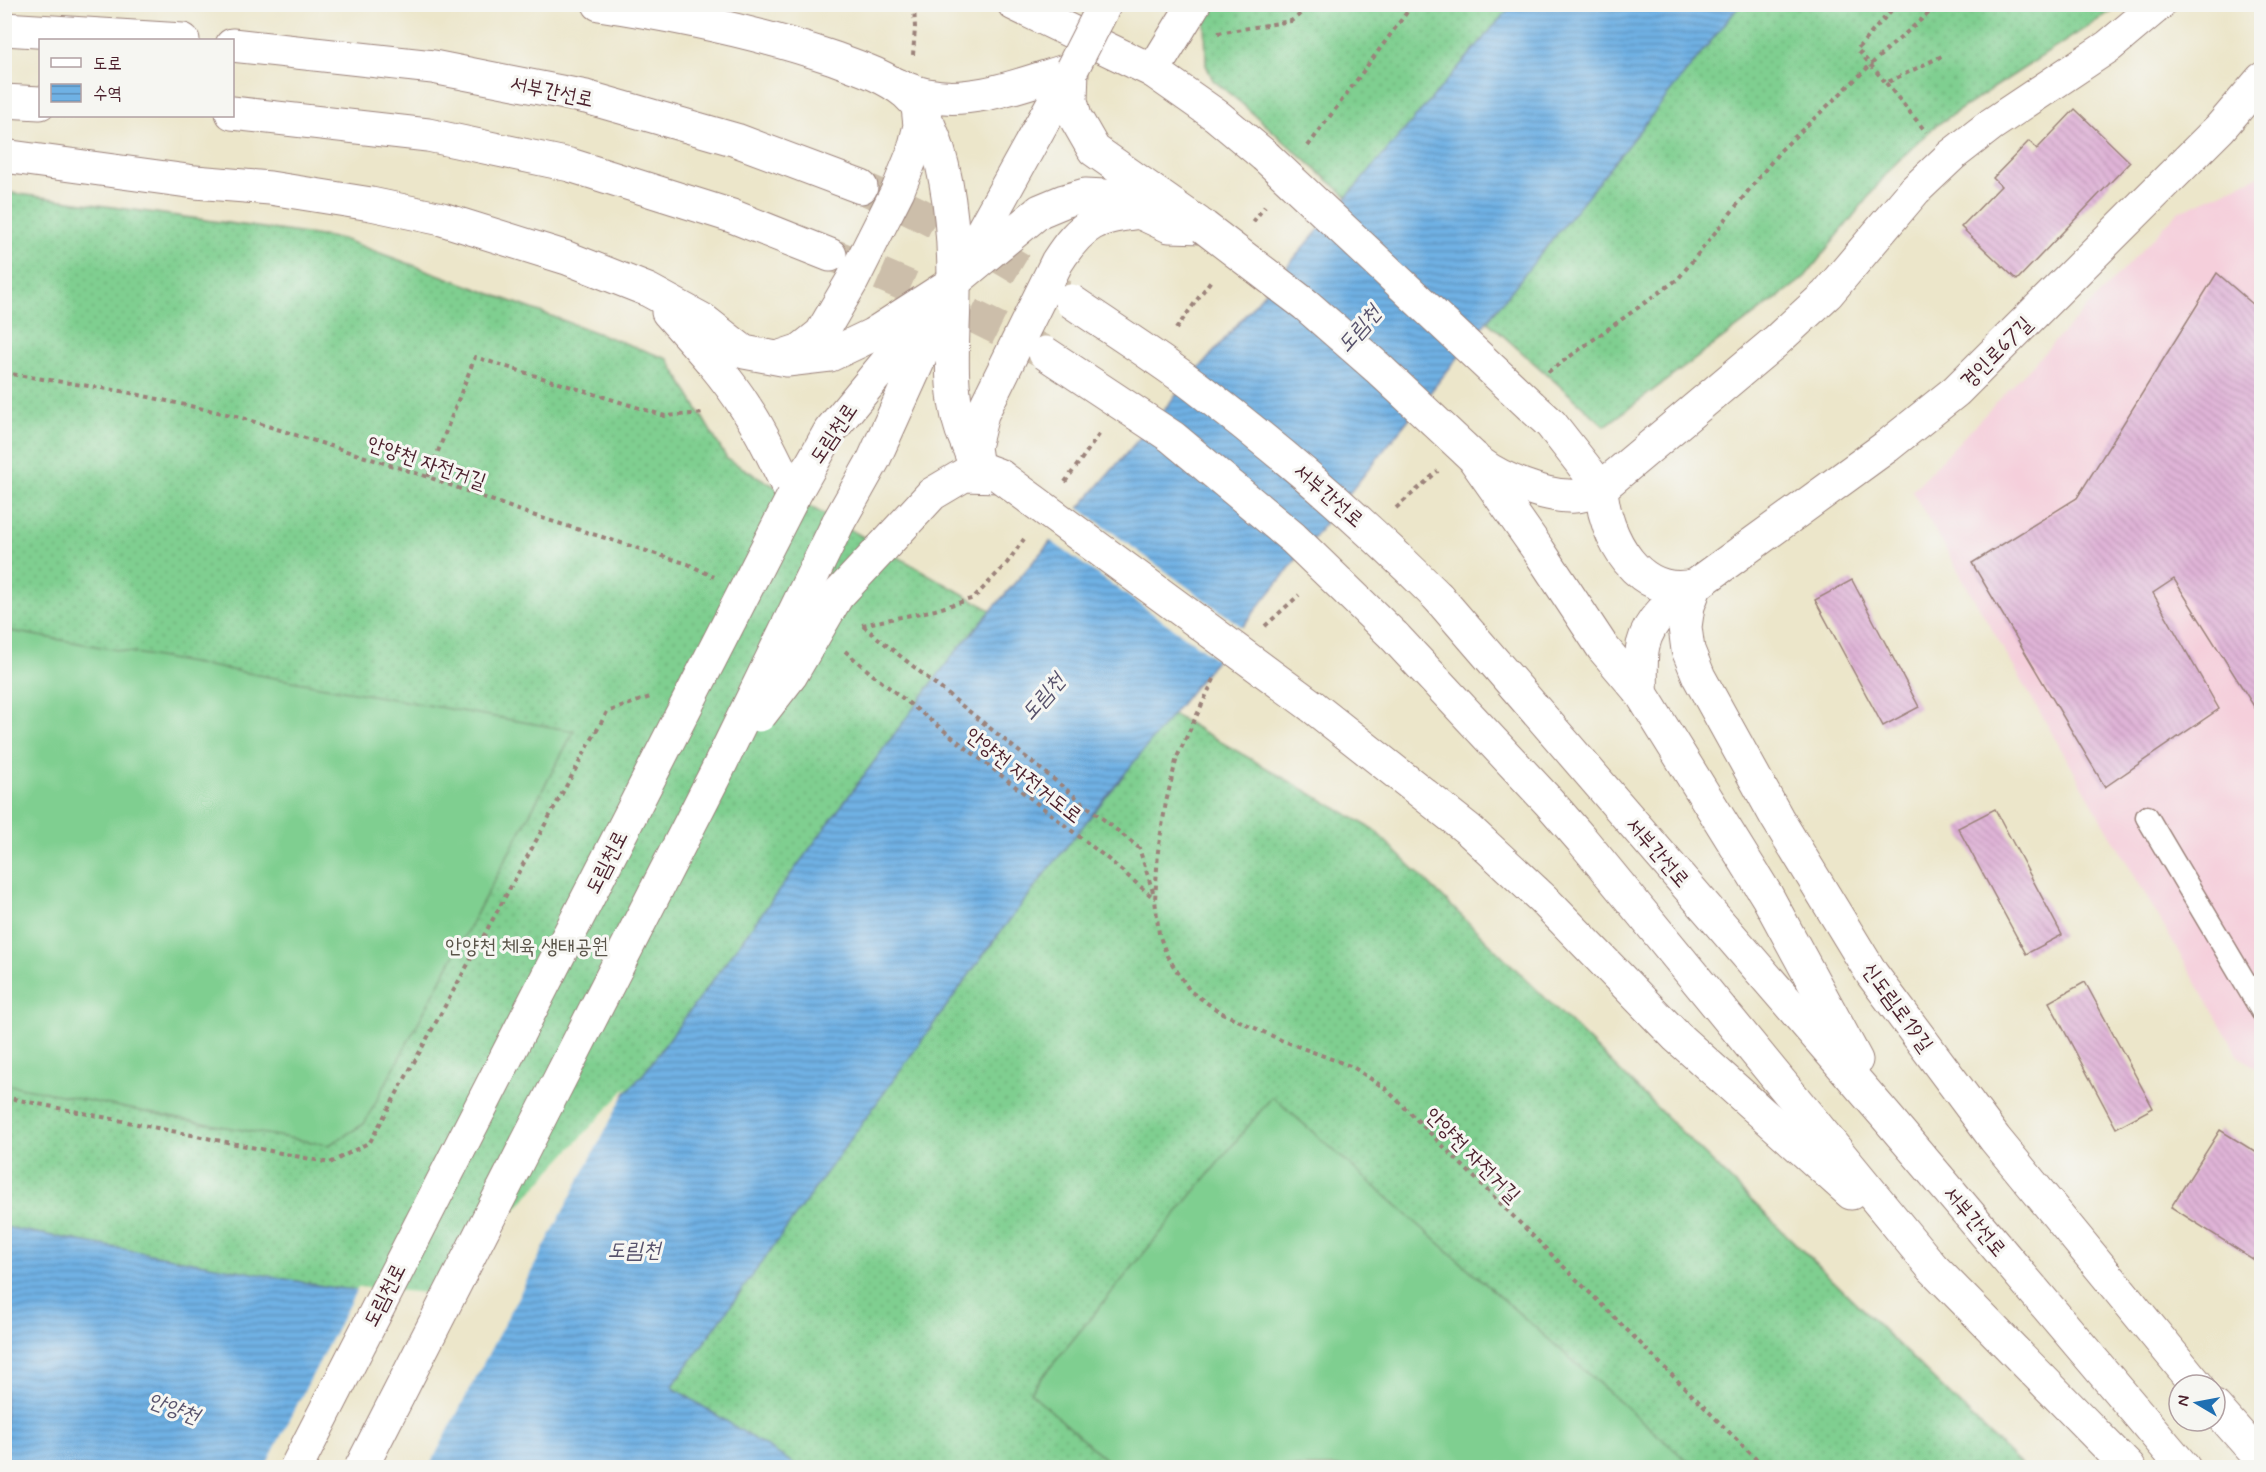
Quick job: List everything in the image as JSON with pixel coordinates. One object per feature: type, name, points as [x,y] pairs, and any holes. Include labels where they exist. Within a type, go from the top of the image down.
[{"type":"main road","points":[[598,4],[753,34],[841,62],[903,74],[926,95],[959,97],[999,90],[1072,69],[1071,99],[1075,117],[1094,150],[1204,227],[1306,305],[1488,469],[1512,481],[1554,494],[1579,496],[1590,494],[1601,488],[1775,342],[1827,294],[1915,190],[1952,155],[1992,124],[2109,46],[2159,4]]},
{"type":"main road","points":[[1014,4],[1153,71],[1217,116],[1265,156],[1551,424],[1601,488],[1605,520],[1612,536],[1646,580],[1663,587],[1684,588],[1696,585]]},
{"type":"main road","name":"도림천로","points":[[361,1467],[717,771],[838,523],[874,459],[954,282],[1072,69],[1105,4]]},
{"type":"main road","points":[[1153,71],[1194,4]]},
{"type":"main road","points":[[4,29],[167,39]]},
{"type":"main road","name":"서부간선로","points":[[234,45],[433,67],[586,97],[736,140],[861,187]]},
{"type":"main road","points":[[903,74],[908,95],[930,125],[941,159],[948,200],[954,282],[952,349],[959,428],[988,470],[1312,706],[1469,830],[1543,899],[1677,1037],[1932,1267],[2129,1467]]},
{"type":"main road","name":"경인로67길","points":[[1641,693],[1643,646],[1652,624],[1668,606],[1886,447],[1956,391],[2220,128],[2262,79]]},
{"type":"main road","points":[[4,101],[39,103]]},
{"type":"main road","points":[[767,358],[801,350],[821,334],[830,321],[888,210],[913,153],[920,126],[918,106]]},
{"type":"main road","points":[[234,113],[428,135],[570,165],[732,216],[830,255]]},
{"type":"main road","points":[[4,156],[195,182],[270,188],[371,204],[442,219],[567,258],[648,290],[703,320],[744,352],[767,358],[806,359],[830,355],[851,347],[954,282],[1040,211],[1064,201],[1085,195],[1105,196],[1169,226],[1204,227]]},
{"type":"main road","points":[[988,470],[974,447],[982,414],[1057,262],[1071,241],[1088,225],[1111,215],[1142,212]]},
{"type":"main road","name":"도림천로","points":[[296,1467],[793,497],[830,431],[954,282]]},
{"type":"main road","points":[[648,290],[711,360],[746,406],[793,497]]},
{"type":"main road","name":"서부간선로","points":[[1071,301],[1194,385],[1318,484],[1386,545],[1438,597],[1885,1115],[2184,1467]]},
{"type":"main road","points":[[1045,353],[1172,437],[1293,538],[1394,636],[1575,832],[1932,1267]]},
{"type":"main road","points":[[1473,457],[1603,648],[1641,693],[1767,896],[1885,1115]]},
{"type":"main road","points":[[717,771],[791,675],[837,596],[932,494],[964,475],[988,470]]},
{"type":"main road","name":"신도림로19길","points":[[1696,585],[1688,606],[1685,627],[1688,650],[1699,677],[1777,818],[1872,974],[1995,1139],[2187,1373]]},
{"type":"main road","points":[[2227,1421],[2262,1460]]},
{"type":"lane","points":[[2147,817],[2262,1011]]},
{"type":"path","points":[[903,74],[915,28],[914,4]]},
{"type":"path","points":[[1217,34],[1291,21],[1315,4]]},
{"type":"path","points":[[1897,4],[1857,49],[1930,137]]},
{"type":"path","points":[[1886,83],[1942,56]]},
{"type":"path","points":[[428,477],[475,357],[664,416],[706,413]]},
{"type":"path","name":"안양천 자전거길","points":[[4,373],[122,391],[236,416],[428,477],[529,514],[688,564],[719,579]]},
{"type":"path","name":"안양천 자전거길","points":[[862,625],[1139,848],[1155,900],[1159,934],[1167,956],[1190,991],[1220,1012],[1281,1040],[1353,1066],[1386,1089],[1765,1467]]},
{"type":"path","name":"안양천 자전거도로","points":[[873,675],[1108,859],[1155,900]]},
{"type":"path","points":[[4,1097],[330,1163],[370,1142],[607,712]]},
{"type":"shaded area","points":[[2261,175],[2261,1072],[2238,1055],[1912,491],[2178,212]]},
{"type":"green space","points":[[1212,4],[2118,5],[1935,126],[1892,167],[1804,278],[1605,426],[1213,80],[1206,65],[1205,19]]},
{"type":"green space","name":"안양천 체육 생태공원","points":[[5,192],[342,239],[668,359],[727,459],[1373,829],[2023,1467],[5,1468]]},
{"type":"green space","points":[[5,630],[574,731],[364,1124],[329,1145],[180,1119],[5,1084]]},
{"type":"green space","points":[[1272,1097],[1694,1467],[1114,1467],[1030,1392]]},
{"type":"water","name":"도림천","points":[[1512,5],[1740,5],[1063,851],[995,939],[672,1387],[799,1467],[5,1467],[4,1227],[334,1288],[439,1297],[644,1073],[952,656]]},
{"type":"pier","points":[[1076,506],[1245,629],[1219,661],[1048,539]]},
{"type":"pier","points":[[629,1085],[429,1467],[265,1467],[358,1287],[438,1294]]},
{"type":"building","points":[[2075,109],[2130,162],[2017,280],[1961,227],[2001,186],[1993,178],[2029,141],[2037,149]]},
{"type":"building","points":[[2217,273],[2262,312],[2262,704],[2255,708],[2174,579],[2153,593],[2219,709],[2105,787],[1972,563],[2077,498]]},
{"type":"building","points":[[1852,580],[1919,707],[1883,726],[1815,600]]},
{"type":"building","points":[[1995,809],[2062,935],[2026,954],[1958,828]]},
{"type":"building","points":[[2085,982],[2153,1108],[2116,1128],[2049,1002]]},
{"type":"building","points":[[2220,1130],[2262,1156],[2262,1265],[2171,1207]]},
{"type":"tunnel","points":[[861,187],[968,239],[1069,300]]},
{"type":"tunnel","points":[[835,256],[941,301],[1044,352]]},
{"type":"water label","name":"안양천","points":[[174,1407]]}]
